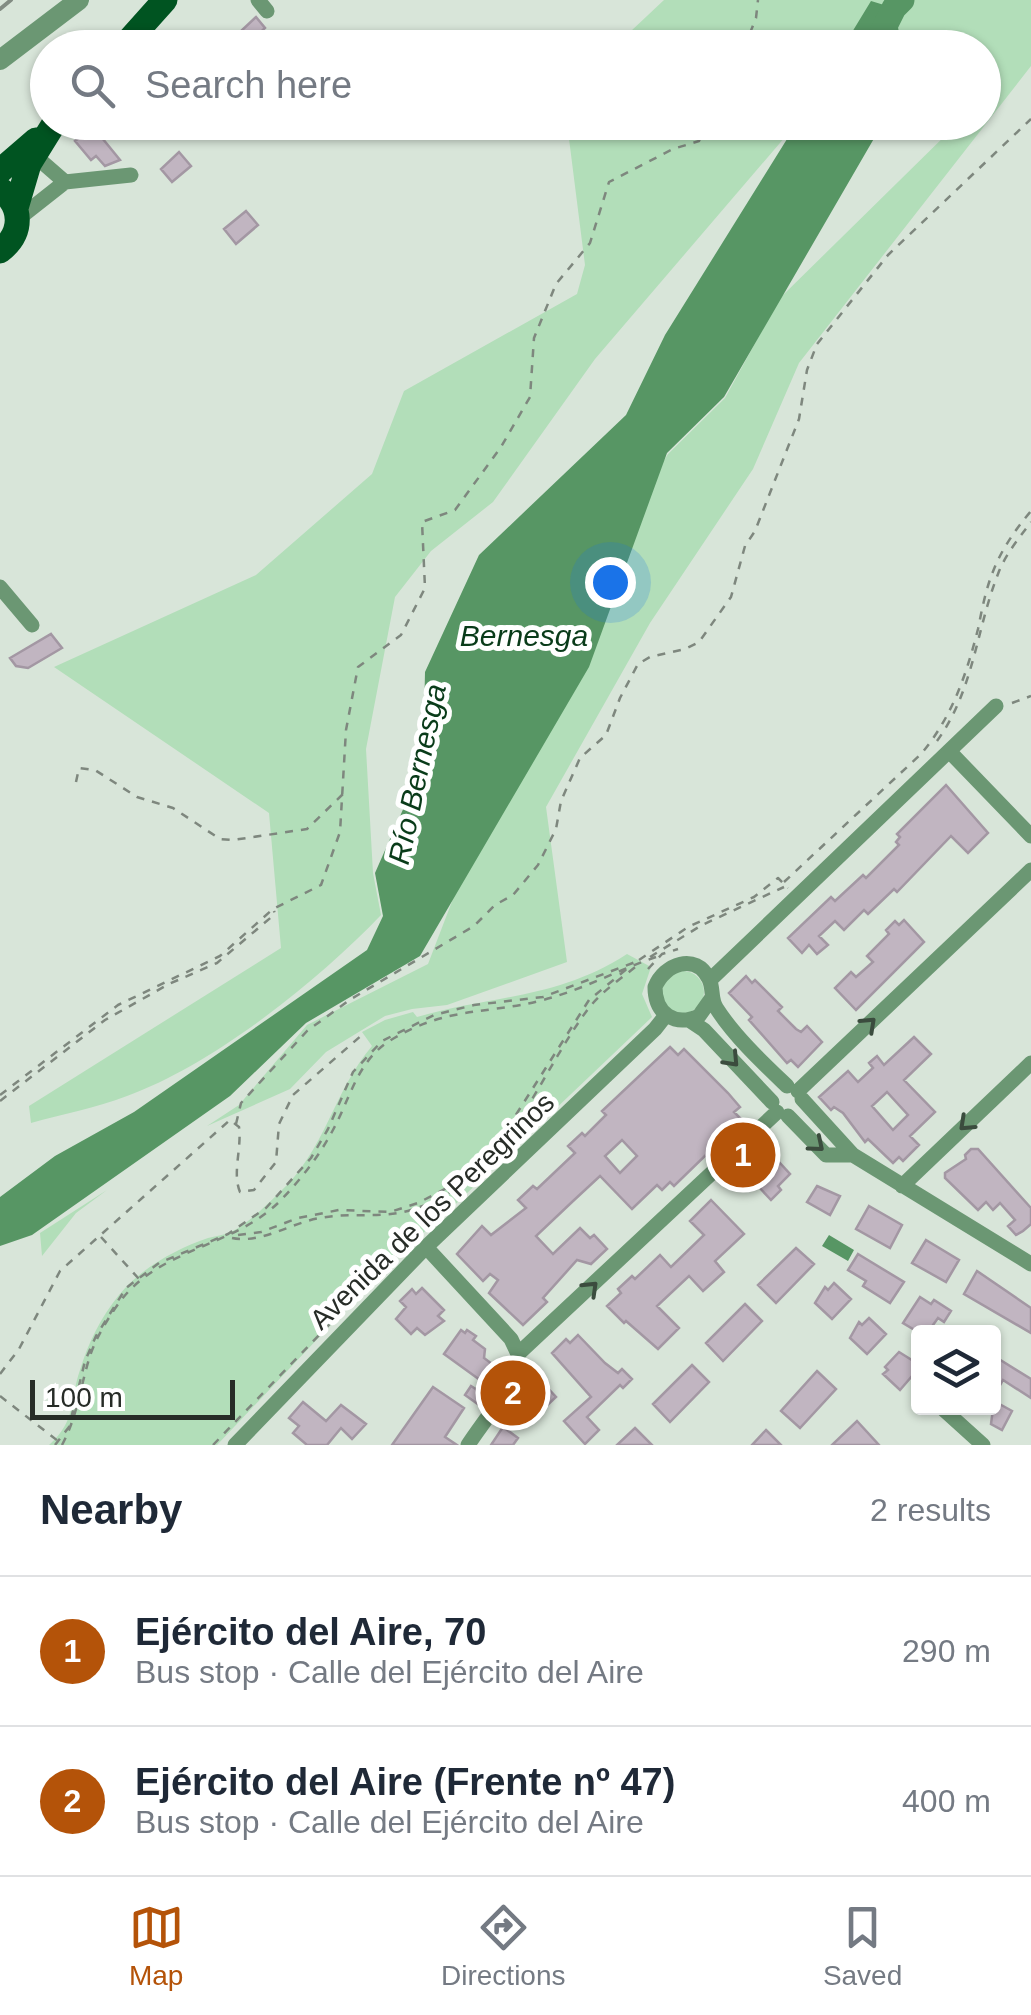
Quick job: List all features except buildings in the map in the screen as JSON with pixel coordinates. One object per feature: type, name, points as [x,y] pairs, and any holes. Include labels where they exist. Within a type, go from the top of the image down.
[{"type":"main road","points":[[138,30],[165,0]]},
{"type":"main road","points":[[0,170],[36,140]]},
{"type":"main road","points":[[0,250],[15,234],[11,205],[43,140]]},
{"type":"street","points":[[40,30],[79,0]]},
{"type":"street","points":[[0,60],[30,37]]},
{"type":"street","points":[[34,154],[65,182]]},
{"type":"street","points":[[11,205],[65,182],[131,174]]},
{"type":"street","points":[[0,588],[32,625]]},
{"type":"street","points":[[710,980],[996,706]]},
{"type":"street","points":[[948,751],[1031,836]]},
{"type":"street","points":[[518,1354],[779,1110],[797,1112],[796,1092],[1031,870]]},
{"type":"street","points":[[711,999],[699,1016],[673,1019],[655,997],[655,987],[665,969],[685,963],[695,966],[710,980],[711,999],[720,1014],[853,1156],[1031,1264]]},
{"type":"street","name":"Avenida de los Peregrinos","points":[[234,1445],[426,1247],[666,1015]]},
{"type":"street","points":[[690,1020],[826,1155],[853,1156]]},
{"type":"street","points":[[902,1186],[1031,1063]]},
{"type":"street","points":[[779,1110],[778,1089],[796,1092]]},
{"type":"street","points":[[426,1247],[511,1339],[518,1354],[518,1367],[468,1445]]},
{"type":"street","points":[[950,1415],[983,1445]]},
{"type":"path","points":[[751,30],[758,0]]},
{"type":"path","points":[[236,1124],[241,1103],[308,1031],[351,999],[474,926],[494,905],[513,896],[538,865],[556,829],[562,801],[580,758],[606,734],[638,664],[650,656],[699,642],[725,608],[745,546],[755,531],[799,419],[807,370],[817,344],[888,255],[1031,119]]},
{"type":"path","points":[[0,1098],[118,1005],[220,956],[273,910],[321,885],[340,832],[346,730],[358,667],[402,635],[425,588],[422,522],[455,510],[501,447],[530,396],[534,338],[556,284],[590,243],[608,182],[673,149],[700,140]]},
{"type":"path","points":[[0,1396],[59,1444],[69,1427],[84,1362],[126,1288],[177,1252],[252,1226],[298,1182],[328,1139],[365,1064],[388,1042],[442,1016],[543,1000],[632,966],[702,925],[786,886],[938,734],[956,702],[992,572],[1006,544],[1031,511]]},
{"type":"path","points":[[927,754],[953,717],[969,680],[998,572],[1031,522]]},
{"type":"path","points":[[996,706],[1031,696]]},
{"type":"path","points":[[76,782],[79,768],[94,770],[137,797],[173,808],[220,839],[233,840],[308,828],[343,793]]},
{"type":"path","points":[[229,1236],[247,1241],[320,1218],[390,1215],[412,1210],[462,1185],[495,1153],[590,1006],[641,961],[688,927],[754,897],[778,878],[786,886]]},
{"type":"path","points":[[229,1236],[266,1208],[304,1167],[328,1129],[353,1072],[382,1041],[434,1015],[543,997],[662,954]]},
{"type":"path","points":[[235,1234],[261,1232],[298,1218],[339,1210],[390,1212],[418,1203],[466,1178],[498,1143],[589,1000],[632,966]]},
{"type":"path","points":[[0,1374],[19,1348],[60,1271],[230,1120],[239,1126],[242,1144],[236,1183],[240,1192],[254,1190],[276,1162],[279,1124],[293,1095],[362,1035]]},
{"type":"path","points":[[100,1236],[139,1279]]},
{"type":"shaded area","points":[[664,0],[1031,0],[1031,66],[1001,104],[1001,30],[895,30],[887,20],[877,30],[632,30]]},
{"type":"shaded area","points":[[569,140],[782,140],[595,359],[493,502],[431,551],[395,597],[366,749],[373,873],[381,915],[327,967],[263,1019],[194,1064],[127,1096],[31,1123],[29,1106],[281,948],[269,813],[54,667],[256,575],[372,474],[404,391],[577,294],[585,265]]},
{"type":"shaded area","points":[[941,140],[973,140],[799,363],[753,469],[650,623],[546,807],[567,962],[447,1005],[385,1016],[326,1052],[290,1089],[207,1126],[239,1105],[307,1025],[428,964],[552,641],[668,454],[725,398],[780,298]]},
{"type":"shaded area","points":[[627,954],[651,967],[642,994],[652,1017],[395,1257],[217,1445],[49,1445],[68,1419],[87,1350],[112,1303],[160,1260],[244,1225],[294,1177],[372,1046],[362,1032],[413,1012],[417,1017],[550,988],[601,969]]},
{"type":"shaded area","points":[[683,971],[698,977],[704,992],[698,1007],[683,1013],[668,1007],[662,992],[668,977]]},
{"type":"shaded area","points":[[107,1190],[76,1213],[42,1256],[40,1233]]},
{"type":"water","points":[[871,1],[894,8],[899,30],[853,30]]},
{"type":"water","name":"Bernesga","points":[[786,140],[873,140],[724,397],[667,453],[589,667],[420,956],[306,1023],[230,1096],[32,1235],[0,1246],[0,1197],[55,1156],[134,1112],[367,950],[383,916],[375,873],[423,764],[425,672],[479,555],[626,415],[665,335]]},
{"type":"water","points":[[829,1235],[854,1250],[848,1261],[822,1246]]},
{"type":"waterway","name":"Río Bernesga","points":[[883,30],[902,0]]},
{"type":"railway","points":[[0,9],[11,0]]},
{"type":"place","name":"Ejército del Aire, 70","points":[[743,1155]]},
{"type":"place","name":"Ejército del Aire (Frente nº 47)","points":[[513,1393]]}]
